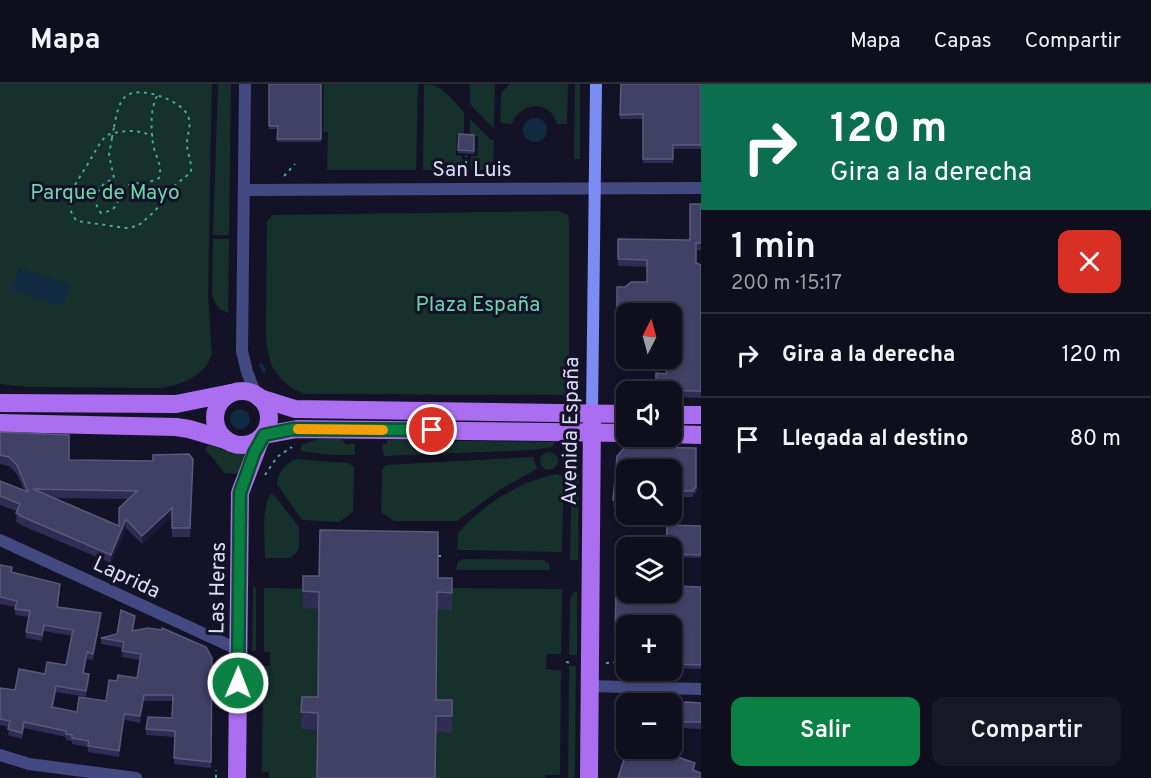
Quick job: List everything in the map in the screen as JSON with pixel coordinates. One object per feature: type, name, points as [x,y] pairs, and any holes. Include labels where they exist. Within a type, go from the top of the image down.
[{"type":"main road","name":"Avenida España","points":[[589,778],[596,84]]},
{"type":"main road","points":[[0,403],[176,404],[240,390],[295,409],[616,414]]},
{"type":"main road","points":[[226,440],[219,433],[215,424],[215,415],[218,406],[231,393]]},
{"type":"main road","points":[[258,397],[269,411],[269,421],[263,437]]},
{"type":"main road","points":[[682,415],[701,415]]},
{"type":"main road","points":[[0,423],[176,427],[195,430],[234,444],[244,445],[263,437],[300,429],[616,433]]},
{"type":"main road","points":[[682,434],[701,435]]},
{"type":"main road","name":"Las Heras","points":[[237,778],[240,493],[254,453],[263,437]]},
{"type":"street","points":[[245,84],[242,351],[247,372],[258,397]]},
{"type":"street","name":"San Luis","points":[[244,190],[701,188]]},
{"type":"street","name":"Laprida","points":[[0,540],[238,650]]},
{"type":"street","points":[[590,686],[701,689]]},
{"type":"street","points":[[0,755],[29,764],[136,778]]},
{"type":"path","points":[[153,136],[139,130],[132,130],[106,135],[72,187],[70,204],[73,217],[77,221],[126,228],[138,226],[145,222],[178,182],[189,175],[192,165],[187,147],[190,126],[188,114],[176,104],[158,96],[137,92],[124,97],[121,103],[114,127],[112,138],[109,155],[114,178],[104,183],[97,194],[96,206],[101,213],[109,211],[118,203],[123,187],[128,184],[143,184],[159,178],[160,166],[153,136],[152,109],[158,96]]},
{"type":"path","points":[[466,156],[466,164]]},
{"type":"path","points":[[284,176],[295,164]]},
{"type":"path","points":[[262,479],[277,457],[300,443],[300,429]]},
{"type":"path","points":[[438,556],[446,556]]},
{"type":"path","points":[[216,770],[216,778]]},
{"type":"green space","name":"Parque de Mayo","points":[[0,84],[212,84],[208,294],[212,354],[204,368],[192,378],[162,388],[26,387],[0,384]]},
{"type":"green space","points":[[218,84],[231,84],[229,235],[213,235]]},
{"type":"green space","points":[[324,84],[418,84],[416,170],[327,170],[328,132],[323,132]]},
{"type":"green space","points":[[424,84],[442,90],[464,112],[464,135],[457,136],[456,155],[462,156],[461,170],[423,170]]},
{"type":"green space","points":[[470,84],[495,84],[494,129],[470,104]]},
{"type":"green space","points":[[510,84],[568,84],[567,124],[557,124],[548,110],[535,106],[521,111],[512,124],[500,123],[501,93]]},
{"type":"green space","points":[[575,84],[580,84],[580,159],[574,159]]},
{"type":"green space","points":[[470,119],[491,140],[494,140],[493,170],[471,170],[471,156],[477,156],[478,136],[470,136]]},
{"type":"green space","name":"Plaza España","points":[[559,211],[568,215],[569,221],[569,390],[564,395],[305,394],[286,384],[274,370],[268,353],[266,332],[267,222],[272,215]]},
{"type":"green space","points":[[213,239],[229,239],[228,313],[218,308],[212,296]]},
{"type":"green space","points":[[319,439],[341,439],[346,444],[355,444],[355,455],[301,451],[301,445]]},
{"type":"green space","points":[[388,440],[555,442],[552,447],[533,450],[384,456],[382,444],[386,444]]},
{"type":"green space","points":[[208,445],[229,451],[247,452],[240,474],[224,473],[205,450]]},
{"type":"green space","points":[[549,452],[555,455],[558,461],[555,467],[549,470],[543,467],[540,461],[543,455]]},
{"type":"green space","points":[[533,457],[537,469],[501,489],[457,521],[394,521],[381,512],[382,470],[386,465]]},
{"type":"green space","points":[[297,459],[348,463],[354,467],[353,512],[339,522],[302,520],[277,484],[283,469]]},
{"type":"green space","points":[[572,473],[579,473],[578,560],[570,560]]},
{"type":"green space","points":[[557,474],[564,477],[562,552],[457,550],[458,533],[478,513],[516,488]]},
{"type":"green space","points":[[271,494],[299,527],[299,548],[295,555],[289,558],[265,558],[265,515]]},
{"type":"green space","points":[[463,559],[544,560],[549,564],[550,570],[456,570],[458,562]]},
{"type":"green space","points":[[253,586],[256,588],[256,650],[252,652]]},
{"type":"green space","points":[[264,588],[319,589],[317,778],[269,778],[269,772],[262,772],[263,666],[270,666],[270,652],[264,652]]},
{"type":"green space","points":[[438,588],[562,589],[561,654],[547,654],[546,669],[561,670],[560,775],[545,775],[545,778],[436,778],[436,733],[452,732],[436,717]]},
{"type":"green space","points":[[577,591],[577,655],[569,655],[570,599]]},
{"type":"green space","points":[[569,666],[576,666],[575,778],[568,778]]},
{"type":"water","points":[[535,118],[543,122],[547,130],[543,138],[535,142],[527,138],[523,130],[527,122]]},
{"type":"water","points":[[19,268],[70,284],[63,306],[12,291]]},
{"type":"water","points":[[240,409],[247,412],[250,419],[247,426],[240,429],[233,426],[230,419],[233,412]]},
{"type":"building","points":[[269,84],[321,84],[321,139],[277,139],[278,126],[269,126]]},
{"type":"building","points":[[621,84],[701,84],[701,145],[673,145],[673,159],[643,159],[643,114],[620,115]]},
{"type":"building","points":[[459,134],[474,135],[474,151],[458,150]]},
{"type":"building","points":[[690,204],[701,204],[701,243],[696,243],[696,263],[701,265],[701,391],[682,391],[682,381],[656,381],[656,373],[666,374],[666,369],[682,369],[682,303],[617,303],[617,287],[625,287],[631,282],[647,282],[647,260],[618,259],[618,239],[690,240]]},
{"type":"building","points":[[0,432],[69,435],[69,460],[153,461],[153,455],[189,454],[193,459],[190,528],[172,528],[172,508],[142,536],[126,519],[111,555],[16,513],[20,504],[0,496],[0,481],[28,492],[17,465],[9,457],[0,455]],"holes":[[[33,489],[137,491],[119,508],[119,526]]]},
{"type":"building","points":[[625,447],[696,448],[696,488],[693,491],[682,491],[682,459],[617,459]]},
{"type":"building","points":[[616,467],[616,500],[613,500]]},
{"type":"building","points":[[667,525],[701,526],[701,555],[682,554],[682,537],[666,537]]},
{"type":"building","points":[[320,530],[438,532],[438,578],[452,578],[452,593],[437,592],[436,700],[452,700],[452,716],[436,716],[435,778],[317,778],[318,713],[301,712],[302,697],[318,697],[319,592],[303,591],[303,576],[319,576]]},
{"type":"building","points":[[616,561],[616,603],[682,603],[682,586],[701,587],[701,665],[682,664],[682,615],[616,615],[615,653]]},
{"type":"building","points":[[0,565],[12,567],[11,572],[60,584],[57,607],[101,613],[93,654],[87,652],[83,673],[89,674],[86,691],[56,686],[52,707],[77,712],[79,697],[106,701],[109,680],[117,681],[118,675],[137,678],[141,654],[122,651],[124,642],[101,638],[117,634],[121,610],[135,616],[132,631],[148,628],[162,630],[162,628],[206,647],[212,658],[211,762],[174,758],[175,731],[146,729],[148,717],[172,718],[173,695],[144,695],[140,716],[125,714],[119,751],[88,746],[89,741],[72,738],[72,735],[66,734],[66,731],[24,722],[22,733],[8,729],[10,721],[0,719],[0,688],[15,690],[19,669],[45,674],[47,662],[66,665],[73,630],[44,625],[42,635],[26,632],[30,611],[15,609],[17,601],[0,597]]},
{"type":"building","points":[[682,703],[701,703],[701,722],[682,722]]},
{"type":"building","points":[[682,758],[695,763],[693,770],[701,773],[701,778],[618,778],[624,759]]},
{"type":"waterway","points":[[261,365],[264,371]]},
{"type":"slow traffic","points":[[298,429],[383,430]]},
{"type":"route","points":[[238,683],[240,493],[254,453],[264,435],[293,429],[432,430]]}]
